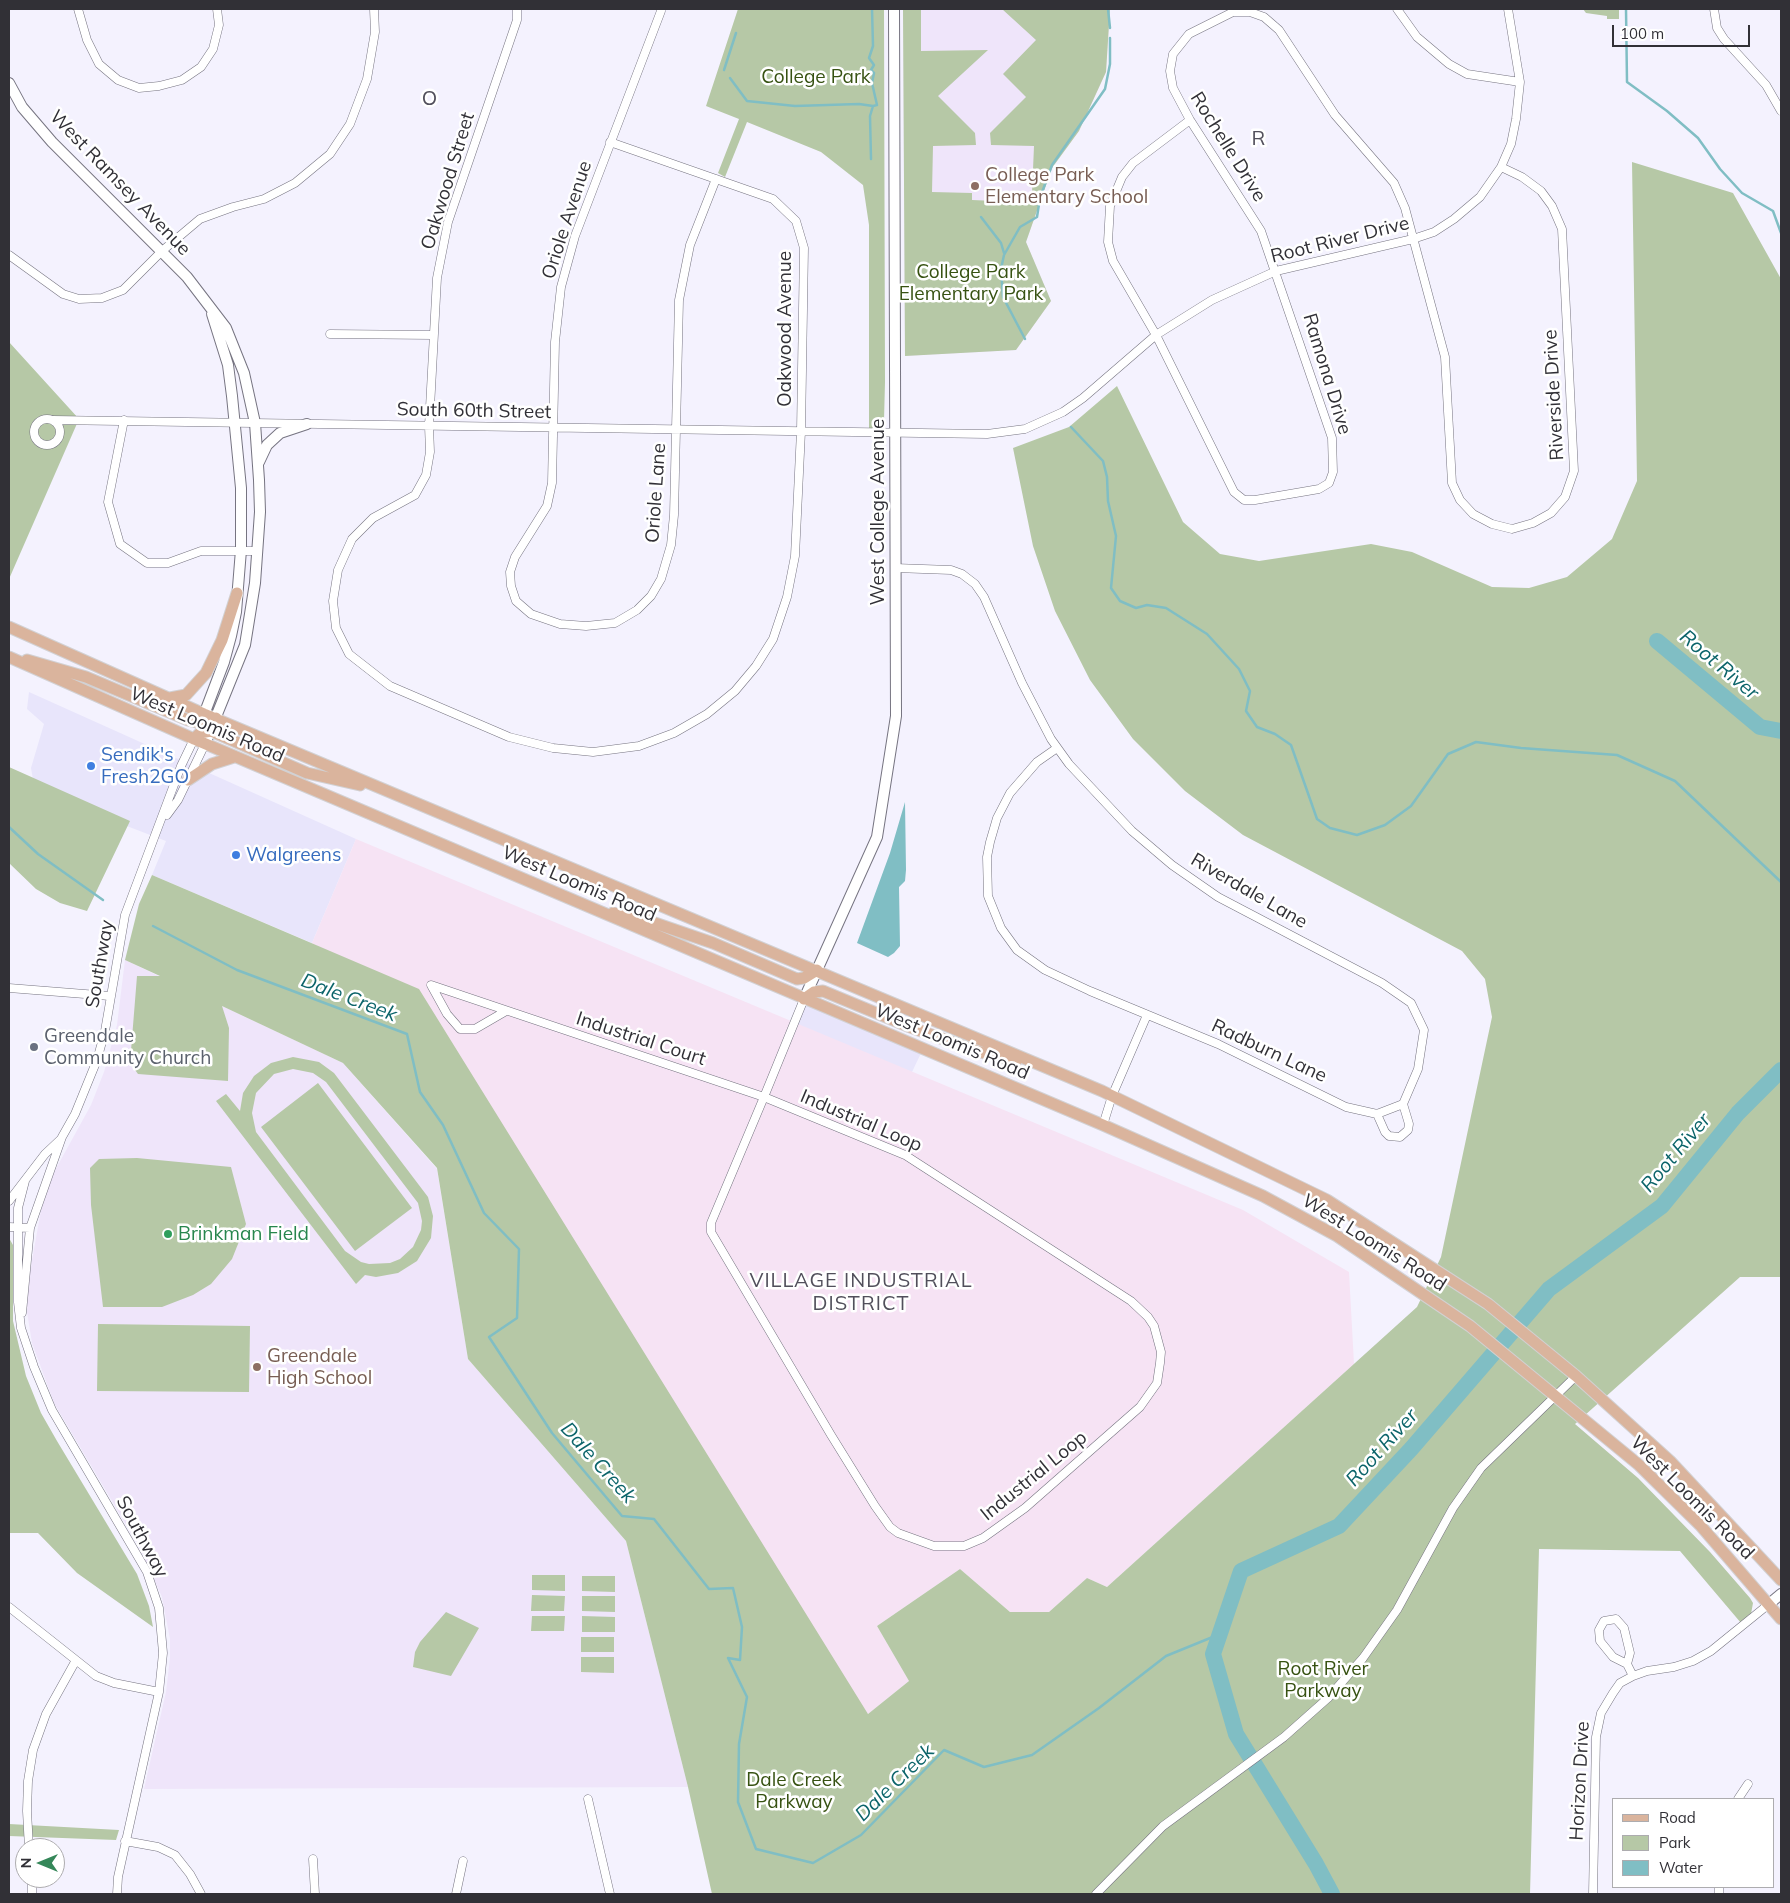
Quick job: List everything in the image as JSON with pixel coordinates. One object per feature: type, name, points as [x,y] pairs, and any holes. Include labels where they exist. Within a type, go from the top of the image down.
[{"type":"main road","points":[[169,698],[186,696],[206,673],[222,640],[237,592]]},
{"type":"main road","name":"West Loomis Road","points":[[9,628],[169,698],[202,718],[216,718],[1112,1096],[1327,1200],[1480,1299],[1576,1376],[1670,1461],[1781,1580]]},
{"type":"main road","points":[[9,656],[51,665],[86,677],[188,720],[202,718]]},
{"type":"main road","name":"West Loomis Road","points":[[9,656],[234,757],[1102,1125],[1263,1196],[1337,1236],[1466,1323],[1556,1395],[1644,1470],[1700,1525],[1781,1618]]},
{"type":"main road","points":[[194,739],[200,733],[211,731],[307,772],[391,792]]},
{"type":"main road","points":[[188,780],[212,764],[234,757]]},
{"type":"main road","points":[[589,908],[643,919],[713,943],[797,979],[804,978],[817,970]]},
{"type":"main road","points":[[804,999],[814,992],[823,991],[910,1027],[968,1048],[1052,1070]]},
{"type":"street","points":[[78,9],[86,40],[99,64],[118,80],[139,88],[159,86],[182,80],[201,66],[213,49],[219,25],[217,9]]},
{"type":"street","points":[[9,255],[63,294],[79,299],[102,298],[123,290],[162,251],[200,219],[264,198],[295,183],[330,154],[350,124],[368,79],[374,32],[374,9]]},
{"type":"street","name":"Oakwood Street","points":[[429,426],[437,278],[448,222],[517,20],[517,9]]},
{"type":"street","name":"West College Avenue","points":[[804,999],[877,837],[896,716],[894,9]]},
{"type":"street","points":[[1397,9],[1417,37],[1449,64],[1467,74],[1520,82]]},
{"type":"street","name":"Root River Drive","points":[[895,433],[987,434],[1034,426],[1063,412],[1156,335],[1212,300],[1276,271],[1413,239],[1434,232],[1454,219],[1480,197],[1501,167],[1511,144],[1520,82],[1508,9]]},
{"type":"street","points":[[1714,9],[1718,28],[1724,39],[1766,85],[1781,111]]},
{"type":"street","name":"Oriole Avenue","points":[[554,429],[555,342],[561,287],[575,236],[661,11]]},
{"type":"street","name":"Rochelle Drive","points":[[1276,271],[1261,231],[1190,120],[1173,88],[1170,71],[1173,54],[1189,34],[1233,12],[1250,12],[1264,17],[1279,30],[1334,115],[1394,183],[1405,208],[1413,239]]},
{"type":"street","name":"West Ramsey Avenue","points":[[9,83],[22,107],[52,142],[162,251],[187,277],[209,305],[226,328],[236,350],[248,388],[255,423],[258,465],[258,551],[252,608],[245,645],[205,744]]},
{"type":"street","name":"Ramona Drive","points":[[1190,120],[1132,163],[1115,192],[1108,221],[1108,242],[1113,261],[1156,335],[1234,492],[1244,500],[1255,500],[1319,489],[1329,483],[1333,472],[1332,438],[1276,271]]},
{"type":"street","name":"Oakwood Avenue","points":[[429,426],[430,452],[426,475],[415,495],[373,518],[352,539],[338,570],[333,601],[336,628],[349,654],[390,686],[509,737],[552,748],[594,752],[639,746],[674,733],[707,714],[735,691],[756,666],[773,639],[787,596],[795,556],[802,432],[804,248],[796,221],[773,198],[610,142]]},
{"type":"street","name":"Riverside Drive","points":[[1413,239],[1445,357],[1452,482],[1460,500],[1473,514],[1492,524],[1512,529],[1533,523],[1551,513],[1565,497],[1574,471],[1562,229],[1552,206],[1541,191],[1522,177],[1501,167]]},
{"type":"street","name":"Oriole Lane","points":[[554,429],[552,483],[547,506],[515,558],[510,572],[511,586],[516,601],[531,614],[560,624],[586,626],[615,623],[637,610],[652,596],[661,579],[671,545],[679,300],[690,245],[716,179]]},
{"type":"street","name":"West Ramsey Avenue","points":[[194,739],[226,653],[236,612],[241,550],[241,488],[228,364],[209,305]]},
{"type":"street","points":[[330,334],[433,335]]},
{"type":"street","name":"South 60th Street","points":[[53,420],[895,433]]},
{"type":"street","points":[[124,420],[108,502],[120,544],[147,562],[168,563],[201,551],[258,551]]},
{"type":"street","points":[[258,465],[263,452],[275,438],[293,427],[307,424]]},
{"type":"street","name":"Riverdale Lane","points":[[895,568],[951,570],[962,574],[975,584],[984,598],[1022,683],[1057,748],[1132,831],[1180,870],[1238,908],[1382,983],[1411,1003],[1421,1020],[1424,1041],[1418,1069],[1403,1104]]},
{"type":"street","name":"Southway","points":[[21,1328],[30,1228],[62,1137],[78,1107],[97,1060],[105,1031],[125,915],[181,766],[194,739]]},
{"type":"street","name":"Southway","points":[[161,823],[178,800],[205,744]]},
{"type":"street","name":"Radburn Lane","points":[[1057,748],[1037,762],[1010,793],[997,818],[987,857],[988,896],[1001,928],[1017,950],[1045,970],[1218,1044],[1346,1107],[1377,1114]]},
{"type":"street","name":"Industrial Court","points":[[506,1011],[475,1029],[460,1028],[446,1014],[431,985],[764,1097]]},
{"type":"street","points":[[9,988],[110,996]]},
{"type":"street","name":"Industrial Loop","points":[[764,1097],[913,1159],[1131,1301],[1148,1317],[1154,1326],[1160,1352],[1160,1363],[1156,1383],[1140,1407],[1025,1508],[983,1538],[964,1546],[934,1546],[898,1533],[890,1527],[874,1506],[711,1232],[711,1223],[804,999]]},
{"type":"street","points":[[1102,1125],[1112,1096],[1147,1015]]},
{"type":"street","points":[[1403,1104],[1409,1124],[1408,1130],[1400,1137],[1389,1136],[1385,1132],[1377,1114],[1403,1104]]},
{"type":"street","name":"Southway","points":[[9,1201],[45,1154],[62,1137]]},
{"type":"street","name":"Southway","points":[[25,1181],[18,1208],[18,1302],[21,1328],[34,1367],[52,1410],[147,1572],[159,1608],[163,1653],[159,1692],[125,1841],[117,1894]]},
{"type":"street","points":[[9,1228],[30,1228]]},
{"type":"street","points":[[1096,1894],[1163,1826],[1284,1737],[1328,1698],[1364,1658],[1397,1610],[1453,1508],[1481,1468],[1576,1376]]},
{"type":"street","name":"Horizon Drive","points":[[1593,1894],[1598,1729],[1601,1713],[1612,1693],[1620,1683],[1633,1676],[1693,1661],[1711,1651],[1781,1594]]},
{"type":"street","points":[[9,1607],[75,1662],[96,1676],[114,1683],[159,1692]]},
{"type":"street","points":[[1627,1664],[1630,1653],[1624,1628],[1616,1619],[1604,1621],[1599,1630],[1600,1641],[1613,1657],[1627,1664],[1633,1676]]},
{"type":"street","points":[[29,1838],[27,1811],[28,1781],[33,1750],[46,1714],[75,1662]]},
{"type":"street","points":[[1739,1798],[1748,1784]]},
{"type":"street","points":[[588,1799],[610,1894]]},
{"type":"street","points":[[125,1841],[158,1846],[175,1856],[190,1874],[201,1894]]},
{"type":"street","points":[[313,1859],[315,1894]]},
{"type":"street","points":[[456,1894],[463,1861]]},
{"type":"shaded area","name":"College Park Elementary Park","points":[[903,9],[1110,9],[1106,72],[1079,131],[1052,168],[1026,242],[1051,301],[1016,350],[905,356]]},
{"type":"shaded area","points":[[29,692],[356,839],[312,943],[152,875],[166,841],[35,791],[31,768],[44,724],[27,709]]},
{"type":"shaded area","points":[[356,839],[1243,1210],[1349,1272],[1354,1364],[1107,1587],[1087,1578],[1049,1612],[1010,1612],[960,1569],[877,1626],[909,1681],[868,1714],[312,943]]},
{"type":"shaded area","name":"Greendale High School","points":[[125,960],[343,1063],[437,1169],[468,1359],[626,1541],[688,1787],[144,1789],[166,1692],[170,1658],[170,1639],[162,1597],[141,1550],[54,1403],[32,1343],[27,1312],[28,1283],[41,1210],[53,1174],[91,1105],[104,1072],[117,1025]]},
{"type":"shaded area","points":[[804,999],[923,1049],[878,1143],[764,1097]]},
{"type":"green space","name":"College Park","points":[[738,9],[884,9],[885,382],[884,421],[877,428],[869,428],[869,225],[863,185],[821,152],[747,122],[725,177],[718,173],[739,119],[706,106]]},
{"type":"green space","name":"College Park Elementary Park","points":[[903,9],[921,9],[921,51],[988,50],[938,96],[975,133],[976,145],[933,146],[932,192],[972,193],[972,200],[995,201],[997,193],[1032,193],[1034,146],[991,145],[990,133],[1026,97],[1003,74],[1036,40],[1002,9],[1110,9],[1106,72],[1079,131],[1052,168],[1026,242],[1051,301],[1016,350],[905,356]]},
{"type":"green space","points":[[1583,9],[1619,9],[1619,19],[1607,19],[1607,16],[1586,13]]},
{"type":"green space","name":"Root River Parkway","points":[[1632,162],[1733,193],[1781,279],[1781,1277],[1740,1277],[1575,1424],[1638,1478],[1710,1552],[1750,1598],[1753,1603],[1751,1614],[1741,1623],[1680,1551],[1539,1549],[1530,1894],[712,1894],[688,1787],[626,1541],[468,1359],[437,1168],[343,1063],[222,1006],[229,1028],[228,1081],[138,1074],[130,1063],[137,976],[160,976],[125,960],[139,904],[152,875],[419,989],[868,1714],[909,1681],[877,1626],[960,1569],[1010,1612],[1049,1612],[1087,1578],[1107,1587],[1417,1307],[1441,1257],[1492,1017],[1485,979],[1462,951],[1243,835],[1185,791],[1133,739],[1090,680],[1055,611],[1033,546],[1013,448],[1069,427],[1117,386],[1183,522],[1220,554],[1259,561],[1371,544],[1412,552],[1492,587],[1529,588],[1567,577],[1612,539],[1637,481]]},
{"type":"green space","points":[[9,342],[79,419],[9,579]]},
{"type":"green space","points":[[9,767],[130,821],[87,911],[60,903],[36,889],[9,863]]},
{"type":"green space","points":[[293,1057],[319,1062],[334,1073],[428,1197],[433,1216],[431,1238],[417,1261],[398,1273],[376,1277],[365,1275],[356,1284],[216,1101],[226,1094],[240,1111],[243,1093],[254,1076],[271,1063]],"holes":[[[293,1069],[313,1073],[326,1082],[418,1203],[422,1221],[421,1230],[413,1247],[400,1259],[390,1263],[369,1264],[361,1262],[345,1251],[256,1132],[252,1113],[256,1093],[274,1074]]]},
{"type":"green space","points":[[318,1083],[412,1208],[355,1251],[261,1127]]},
{"type":"green space","name":"Brinkman Field","points":[[137,1158],[231,1167],[246,1224],[232,1259],[211,1284],[193,1295],[162,1307],[103,1307],[91,1205],[90,1168],[99,1159]]},
{"type":"green space","points":[[9,1238],[13,1245],[13,1321],[26,1376],[41,1413],[137,1574],[149,1606],[153,1627],[77,1573],[38,1533],[9,1533]]},
{"type":"green space","points":[[98,1324],[250,1326],[249,1392],[97,1391]]},
{"type":"green space","points":[[532,1575],[565,1575],[565,1591],[532,1590]]},
{"type":"green space","points":[[582,1576],[615,1576],[615,1592],[582,1591]]},
{"type":"green space","points":[[532,1595],[565,1596],[564,1611],[531,1611]]},
{"type":"green space","points":[[582,1596],[615,1596],[615,1612],[582,1611]]},
{"type":"green space","points":[[446,1612],[479,1628],[451,1676],[413,1667],[415,1652],[420,1642]]},
{"type":"green space","points":[[532,1616],[565,1616],[564,1631],[531,1631]]},
{"type":"green space","points":[[582,1616],[615,1617],[615,1632],[582,1632]]},
{"type":"green space","points":[[581,1637],[614,1637],[614,1652],[581,1652]]},
{"type":"green space","points":[[581,1657],[614,1657],[614,1673],[581,1672]]},
{"type":"green space","points":[[9,1824],[119,1830],[116,1840],[9,1836]]},
{"type":"water","points":[[905,802],[906,870],[905,881],[899,887],[900,946],[888,957],[857,943],[890,853]]},
{"type":"waterway","points":[[871,159],[870,116],[873,106],[877,105],[872,83],[874,73],[871,70],[874,65],[869,58],[873,46],[872,9]]},
{"type":"waterway","points":[[1108,9],[1110,28]]},
{"type":"waterway","points":[[1626,9],[1627,82],[1667,111],[1698,138],[1720,169],[1742,193],[1773,211],[1781,233]]},
{"type":"waterway","points":[[724,70],[736,33]]},
{"type":"waterway","points":[[1025,339],[1003,297],[1001,269],[1004,255],[1020,227],[1037,217],[1040,198],[1052,165],[1105,89],[1110,64],[1110,38]]},
{"type":"waterway","points":[[730,78],[747,101],[795,106],[859,104],[873,106]]},
{"type":"waterway","points":[[981,217],[1001,243],[1004,253]]},
{"type":"waterway","points":[[1071,427],[1103,461],[1107,477],[1108,501],[1116,536],[1111,588],[1120,601],[1136,608],[1147,605],[1166,608],[1207,634],[1239,669],[1250,691],[1246,711],[1257,727],[1275,734],[1291,745],[1317,819],[1330,828],[1357,835],[1385,825],[1411,806],[1448,754],[1476,742],[1521,748],[1617,755],[1675,781],[1781,882]]},
{"type":"waterway","name":"Root River","points":[[1657,641],[1760,727],[1781,731]]},
{"type":"waterway","name":"Dale Creek","points":[[9,827],[38,854],[103,900]]},
{"type":"waterway","name":"Dale Creek","points":[[153,926],[237,970],[407,1034],[420,1092],[443,1125],[484,1213],[519,1249],[517,1318],[489,1337],[552,1433],[622,1516],[654,1519],[709,1589],[733,1588],[742,1627],[740,1660],[728,1658],[747,1697],[739,1744],[738,1802],[756,1849],[813,1863],[861,1835],[944,1750],[984,1767],[1032,1755],[1099,1708],[1166,1656],[1220,1634]]},
{"type":"waterway","name":"Root River","points":[[1332,1894],[1316,1864],[1236,1734],[1213,1654],[1241,1571],[1339,1526],[1411,1449],[1549,1289],[1662,1206],[1738,1113],[1781,1070]]},
{"type":"place","name":"College Park Elementary School","points":[[975,186]]},
{"type":"place","name":"Sendik's Fresh2GO","points":[[91,766]]},
{"type":"place","name":"Walgreens","points":[[236,855]]},
{"type":"place","name":"Greendale Community Church","points":[[34,1047]]},
{"type":"place","name":"Brinkman Field","points":[[168,1234]]},
{"type":"place","name":"Greendale High School","points":[[257,1367]]},
{"type":"district","name":"O","points":[[430,99]]},
{"type":"district","name":"R","points":[[1259,139]]},
{"type":"district","name":"VILLAGE INDUSTRIAL DISTRICT","points":[[861,1292]]},
{"type":"park label","name":"Dale Creek Parkway","points":[[794,1791]]}]
